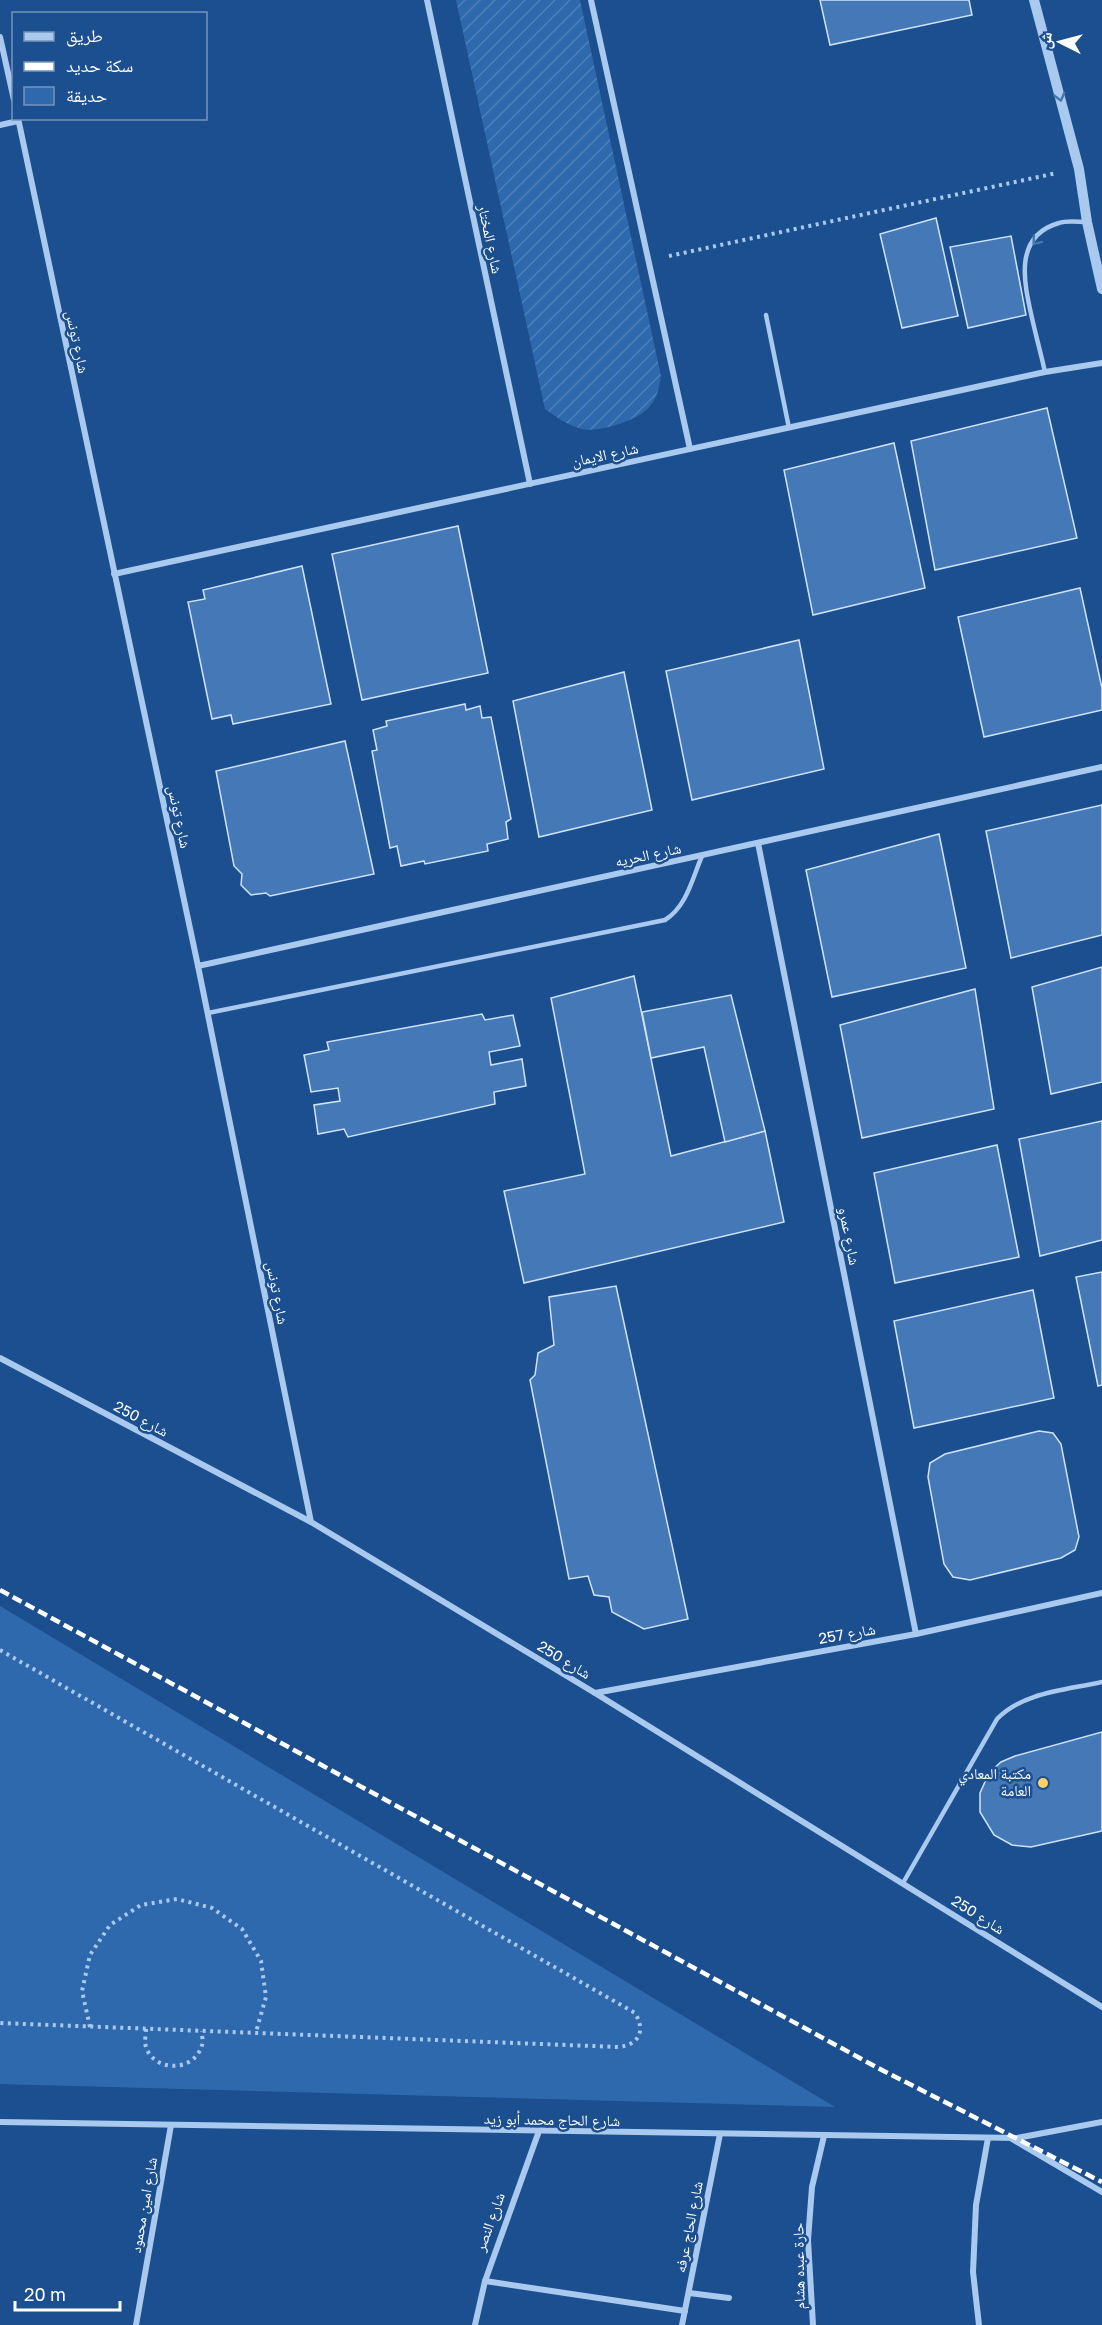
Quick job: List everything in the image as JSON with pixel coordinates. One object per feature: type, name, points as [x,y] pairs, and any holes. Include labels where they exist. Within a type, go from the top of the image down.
[{"type":"street","name":"شارع المختار","points":[[427,0],[530,484]]},
{"type":"street","points":[[591,0],[690,449]]},
{"type":"street","points":[[1034,0],[1079,169],[1087,222],[1102,289]]},
{"type":"street","points":[[0,37],[12,91]]},
{"type":"street","points":[[0,125],[18,120]]},
{"type":"street","name":"شارع تونس","points":[[18,120],[208,1013],[311,1522]]},
{"type":"street","name":"شارع الايمان","points":[[114,574],[1045,372],[1102,363]]},
{"type":"street","name":"شارع الحريه","points":[[198,966],[1102,767]]},
{"type":"street","name":"شارع عمرو","points":[[758,843],[916,1634]]},
{"type":"street","name":"شارع 250","points":[[0,1358],[311,1522],[595,1693],[1102,2007]]},
{"type":"street","name":"شارع 257","points":[[595,1693],[916,1634],[1102,1593]]},
{"type":"street","name":"شارع الحاج محمد أبو زيد","points":[[0,2122],[1012,2138],[1102,2122]]},
{"type":"street","name":"شارع امين محمود","points":[[136,2325],[171,2125]]},
{"type":"street","name":"شارع النصر","points":[[475,2325],[485,2281],[539,2132]]},
{"type":"street","name":"شارع الحاج عرفه","points":[[682,2325],[720,2134]]},
{"type":"street","name":"حارة عبده هشام","points":[[813,2325],[808,2240],[812,2187],[824,2136]]},
{"type":"street","points":[[979,2325],[974,2272],[976,2216],[988,2138]]},
{"type":"street","points":[[1012,2138],[1102,2192]]},
{"type":"street","points":[[485,2281],[685,2312]]},
{"type":"street","points":[[688,2294],[729,2298]]},
{"type":"lane","points":[[1045,372],[1025,287],[1023,270],[1026,255],[1034,241],[1045,230],[1060,222],[1087,222]]},
{"type":"lane","points":[[766,315],[789,428]]},
{"type":"lane","points":[[208,1013],[665,920],[676,913],[683,902],[702,856]]},
{"type":"lane","points":[[903,1883],[1002,1714],[1018,1702],[1032,1697],[1102,1682]]},
{"type":"path","points":[[649,260],[1079,169]]},
{"type":"path","points":[[0,1650],[635,2013],[640,2022],[641,2032],[628,2046],[618,2047],[0,2023]]},
{"type":"path","points":[[90,2027],[82,1991],[90,1955],[110,1925],[141,1905],[177,1899],[212,1908],[242,1929],[261,1961],[266,1997],[256,2032]]},
{"type":"path","points":[[146,2029],[145,2044],[153,2058],[165,2066],[181,2066],[194,2059],[202,2046],[202,2030]]},
{"type":"green space","points":[[456,0],[580,0],[661,376],[653,403],[637,416],[618,424],[598,429],[582,429],[567,423],[545,409]]},
{"type":"green space","points":[[0,1606],[835,2107],[0,2084]]},
{"type":"building","points":[[820,0],[969,0],[972,15],[830,45]]},
{"type":"building","points":[[936,218],[958,316],[902,328],[880,234]]},
{"type":"building","points":[[1011,236],[1026,315],[968,328],[950,247]]},
{"type":"building","points":[[1047,408],[1077,538],[935,570],[911,441]]},
{"type":"building","points":[[894,443],[925,588],[813,615],[784,470]]},
{"type":"building","points":[[458,526],[488,673],[362,700],[332,554]]},
{"type":"building","points":[[302,566],[331,704],[233,724],[231,715],[212,719],[188,602],[205,599],[203,590]]},
{"type":"building","points":[[1080,588],[1102,688],[1102,710],[984,737],[958,617]]},
{"type":"building","points":[[799,640],[824,769],[692,800],[666,671]]},
{"type":"building","points":[[624,672],[652,810],[539,837],[513,701]]},
{"type":"building","points":[[465,704],[466,710],[480,706],[482,718],[491,717],[511,819],[506,822],[508,839],[487,844],[488,851],[425,864],[424,861],[401,866],[397,846],[390,848],[372,751],[377,750],[373,730],[387,726],[386,721]]},
{"type":"building","points":[[345,741],[374,874],[270,896],[266,893],[251,895],[241,885],[242,874],[234,866],[216,771]]},
{"type":"building","points":[[1102,805],[1102,935],[1011,958],[986,831]]},
{"type":"building","points":[[939,834],[966,968],[832,997],[806,870]]},
{"type":"building","points":[[1102,967],[1102,1082],[1051,1094],[1032,987]]},
{"type":"building","points":[[634,976],[671,1156],[765,1131],[784,1222],[524,1283],[504,1191],[585,1174],[551,998]]},
{"type":"building","points":[[975,989],[994,1109],[862,1138],[840,1025]]},
{"type":"building","points":[[731,995],[765,1131],[725,1142],[704,1047],[651,1058],[642,1012]]},
{"type":"building","points":[[482,1014],[485,1020],[513,1015],[520,1046],[489,1052],[491,1065],[522,1059],[526,1086],[494,1092],[495,1104],[348,1137],[344,1129],[318,1134],[314,1105],[340,1101],[338,1088],[311,1092],[304,1055],[329,1050],[327,1042]]},
{"type":"building","points":[[1102,1121],[1102,1240],[1040,1256],[1019,1139]]},
{"type":"building","points":[[997,1145],[1019,1257],[895,1283],[874,1173]]},
{"type":"building","points":[[1102,1272],[1102,1385],[1098,1386],[1076,1277]]},
{"type":"building","points":[[616,1286],[688,1619],[644,1629],[612,1612],[609,1597],[594,1595],[588,1576],[569,1579],[530,1380],[535,1375],[538,1353],[554,1345],[549,1297]]},
{"type":"building","points":[[1033,1290],[1054,1398],[914,1428],[894,1321]]},
{"type":"building","points":[[1039,1431],[1053,1433],[1061,1444],[1079,1537],[1075,1550],[1061,1558],[970,1580],[953,1577],[944,1564],[928,1477],[930,1463],[945,1454]]},
{"type":"building","name":"مكتبة المعادي العامة","points":[[1102,1732],[1102,1831],[1031,1847],[1012,1845],[994,1835],[980,1812],[980,1793],[989,1773],[1001,1762],[1015,1756]]},
{"type":"railway","points":[[0,1590],[878,2068],[1102,2182]]},
{"type":"place","name":"مكتبة المعادي العامة","points":[[1043,1783]]}]
